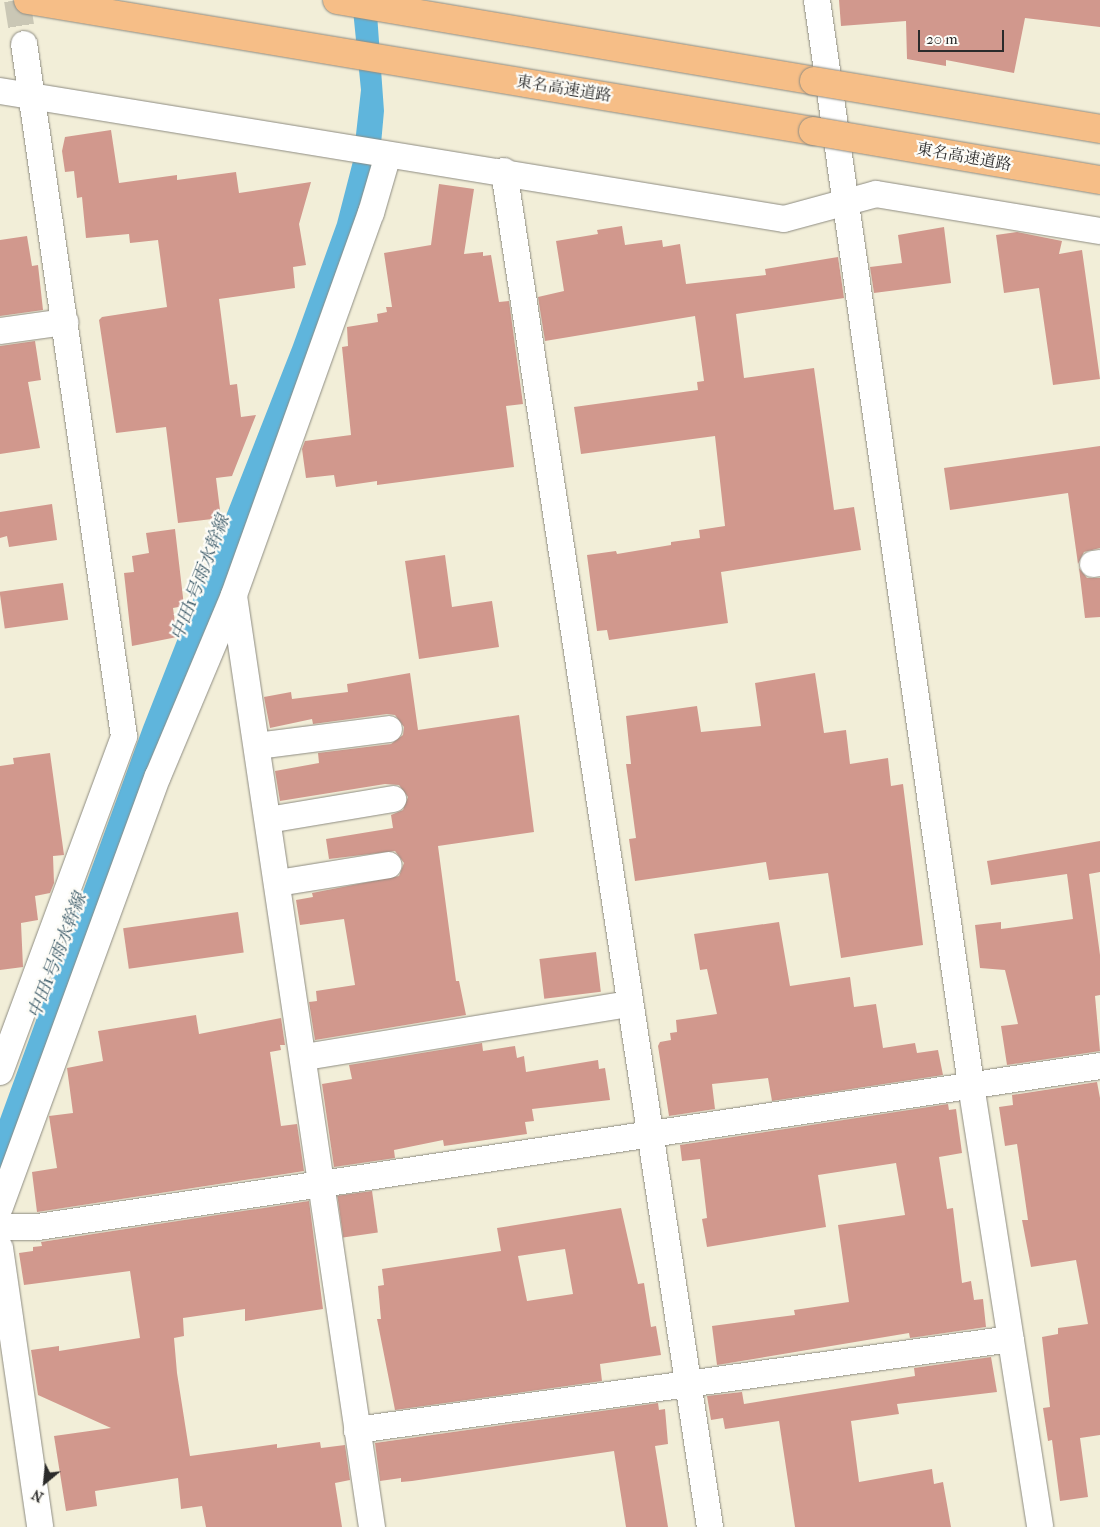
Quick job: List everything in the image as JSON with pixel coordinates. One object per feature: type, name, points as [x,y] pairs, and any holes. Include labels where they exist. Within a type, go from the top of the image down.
[{"type":"highway","name":"東名高速道路","points":[[28,0],[1100,180]]},
{"type":"highway","points":[[338,0],[1100,129]]},
{"type":"street","points":[[818,0],[971,1085],[1040,1527]]},
{"type":"street","points":[[0,1072],[124,736],[65,322],[30,98],[24,44]]},
{"type":"street","points":[[0,91],[30,98],[504,171],[784,219],[876,194],[1100,231]]},
{"type":"street","points":[[0,1207],[158,776],[234,595],[371,213],[386,154]]},
{"type":"street","points":[[504,171],[710,1527]]},
{"type":"street","points":[[0,331],[65,322]]},
{"type":"street","points":[[234,595],[305,1057],[321,1184],[372,1527]]},
{"type":"street","points":[[257,746],[389,730]]},
{"type":"street","points":[[268,820],[393,799]]},
{"type":"street","points":[[278,883],[389,865]]},
{"type":"street","points":[[305,1057],[630,1004]]},
{"type":"street","points":[[0,1227],[38,1227],[1100,1066]]},
{"type":"street","points":[[0,1248],[40,1527]]},
{"type":"street","points":[[357,1430],[1011,1339]]},
{"type":"water","points":[[352,0],[376,0],[384,111],[379,166],[359,231],[0,1184],[0,1119],[143,727],[293,345],[337,223],[353,161],[361,90]]},
{"type":"building","points":[[839,0],[1100,0],[1100,27],[1025,18],[1014,73],[946,60],[946,66],[907,59],[906,21],[841,26]]},
{"type":"building","points":[[111,130],[119,183],[177,175],[177,180],[236,172],[239,193],[311,182],[299,224],[306,265],[293,267],[295,288],[219,299],[230,385],[237,384],[241,417],[256,415],[232,476],[216,478],[221,518],[178,523],[166,427],[116,433],[99,320],[102,317],[167,307],[158,240],[130,243],[129,234],[86,238],[82,197],[77,198],[74,171],[65,172],[62,151],[65,137]]},
{"type":"building","points":[[439,184],[474,189],[464,254],[483,252],[483,256],[491,255],[499,302],[509,301],[523,404],[506,406],[514,467],[377,485],[377,481],[336,487],[334,475],[306,478],[302,449],[305,441],[351,435],[342,347],[348,346],[347,327],[378,322],[377,314],[387,312],[386,307],[392,307],[384,253],[431,245]]},
{"type":"building","points":[[622,226],[625,245],[662,240],[663,247],[680,244],[686,284],[766,275],[765,269],[838,257],[844,298],[736,314],[744,378],[814,368],[834,510],[854,507],[861,550],[721,572],[728,623],[609,640],[607,630],[597,631],[587,555],[616,551],[617,554],[671,545],[671,542],[700,538],[699,530],[725,526],[715,436],[581,454],[574,407],[698,390],[697,382],[704,381],[695,316],[545,341],[538,297],[564,291],[556,241],[598,234],[597,230]]},
{"type":"building","points":[[944,227],[951,283],[874,293],[870,267],[902,263],[898,235]]},
{"type":"building","points":[[1017,232],[1062,241],[1059,254],[1082,250],[1100,379],[1053,385],[1039,288],[1004,293],[996,235]]},
{"type":"building","points":[[27,236],[32,266],[38,265],[43,310],[0,316],[0,240]]},
{"type":"building","points":[[35,341],[41,380],[28,382],[40,448],[0,454],[0,346]]},
{"type":"building","points":[[1100,446],[1100,548],[1084,552],[1078,564],[1068,493],[950,510],[944,468]]},
{"type":"building","points":[[52,504],[57,540],[9,547],[7,536],[0,538],[0,512]]},
{"type":"building","points":[[175,529],[184,606],[173,608],[177,637],[132,646],[124,573],[134,572],[132,556],[149,553],[146,533]]},
{"type":"building","points":[[445,555],[452,607],[492,601],[499,647],[419,659],[405,561]]},
{"type":"building","points":[[1079,568],[1087,578],[1100,578],[1100,617],[1085,618]]},
{"type":"building","points":[[63,583],[68,620],[5,629],[0,592]]},
{"type":"building","points":[[410,673],[418,730],[519,715],[534,832],[438,846],[456,981],[459,981],[466,1015],[315,1040],[309,1002],[317,1001],[316,991],[355,985],[344,919],[300,925],[296,900],[313,897],[312,893],[399,876],[404,863],[395,851],[329,859],[326,839],[393,828],[391,815],[403,810],[408,797],[399,785],[385,784],[280,801],[275,771],[319,763],[318,753],[391,744],[403,735],[404,727],[395,715],[387,714],[313,724],[312,719],[270,728],[264,697],[291,692],[292,699],[348,692],[347,684]]},
{"type":"building","points":[[815,673],[824,733],[846,730],[850,764],[888,758],[891,786],[903,784],[923,945],[841,958],[828,873],[769,880],[766,862],[635,881],[629,839],[636,838],[626,764],[631,764],[626,716],[697,706],[701,732],[761,726],[755,683]]},
{"type":"building","points":[[50,753],[64,855],[53,856],[54,883],[50,893],[35,896],[38,920],[21,923],[23,967],[0,970],[0,766],[14,764],[13,758]]},
{"type":"building","points":[[1100,841],[1100,872],[1089,874],[1100,955],[1100,995],[1095,996],[1100,1051],[1007,1065],[1001,1026],[1018,1024],[1005,970],[980,968],[975,925],[1001,922],[1001,929],[1073,919],[1067,874],[991,885],[987,861]]},
{"type":"building","points":[[238,912],[244,953],[129,969],[123,928]]},
{"type":"building","points":[[779,922],[790,986],[850,977],[854,1007],[876,1004],[883,1048],[915,1043],[917,1053],[938,1050],[943,1075],[772,1101],[768,1078],[712,1084],[715,1109],[669,1116],[658,1046],[660,1042],[671,1040],[670,1033],[677,1032],[676,1020],[717,1014],[707,969],[700,970],[694,934]]},
{"type":"building","points":[[596,952],[601,992],[544,999],[539,959]]},
{"type":"building","points":[[196,1015],[199,1034],[281,1018],[285,1045],[280,1045],[281,1050],[270,1052],[281,1126],[297,1124],[304,1171],[37,1212],[32,1172],[57,1168],[49,1116],[73,1113],[67,1068],[103,1061],[98,1031]]},
{"type":"building","points":[[482,1043],[483,1051],[515,1046],[517,1058],[524,1056],[526,1072],[598,1060],[599,1069],[605,1068],[610,1100],[532,1109],[534,1121],[525,1122],[527,1134],[444,1146],[443,1140],[394,1150],[395,1158],[334,1167],[322,1084],[352,1079],[349,1065]]},
{"type":"building","points":[[1097,1082],[1100,1098],[1100,1435],[1080,1438],[1088,1497],[1060,1501],[1052,1440],[1048,1441],[1043,1408],[1050,1407],[1042,1337],[1058,1334],[1058,1328],[1088,1324],[1076,1260],[1031,1267],[1022,1220],[1028,1220],[1017,1144],[1005,1146],[999,1107],[1013,1105],[1012,1095]]},
{"type":"building","points":[[948,1104],[949,1110],[956,1109],[962,1153],[939,1157],[947,1209],[953,1208],[962,1283],[971,1281],[974,1300],[983,1299],[986,1327],[910,1338],[909,1333],[717,1365],[712,1326],[795,1315],[794,1310],[849,1302],[838,1225],[905,1215],[896,1163],[818,1175],[826,1227],[707,1247],[702,1219],[707,1218],[700,1159],[682,1161],[680,1145]]},
{"type":"building","points":[[372,1191],[378,1233],[343,1237],[337,1196]]},
{"type":"building","points":[[309,1201],[323,1309],[245,1321],[245,1309],[183,1318],[184,1336],[174,1338],[177,1373],[190,1456],[277,1444],[277,1448],[320,1442],[321,1448],[345,1445],[350,1480],[335,1483],[342,1527],[206,1527],[202,1506],[181,1509],[178,1478],[95,1491],[97,1506],[66,1511],[54,1436],[111,1428],[38,1395],[31,1350],[59,1346],[59,1351],[140,1338],[130,1271],[24,1285],[19,1253],[33,1251],[33,1247],[42,1246],[41,1242]]},
{"type":"building","points":[[621,1208],[638,1284],[644,1283],[651,1327],[656,1326],[661,1355],[600,1364],[602,1381],[395,1410],[377,1319],[381,1319],[378,1286],[384,1285],[382,1269],[501,1251],[497,1228]],"holes":[[[565,1249],[573,1294],[527,1301],[518,1256]]]},
{"type":"building","points":[[991,1357],[997,1392],[897,1404],[899,1414],[851,1421],[859,1482],[932,1469],[934,1484],[943,1482],[951,1527],[795,1527],[779,1421],[725,1429],[723,1418],[711,1420],[707,1396],[742,1392],[744,1404],[915,1376],[914,1368]]},
{"type":"building","points":[[658,1403],[659,1410],[665,1409],[668,1444],[655,1446],[668,1527],[626,1527],[614,1451],[412,1481],[401,1482],[401,1478],[380,1481],[375,1443]]},
{"type":"tunnel","points":[[17,0],[24,44]]},
{"type":"water label","name":"中田1号雨水幹線","points":[[201,578]]},
{"type":"water label","name":"中田1号雨水幹線","points":[[58,956]]}]
